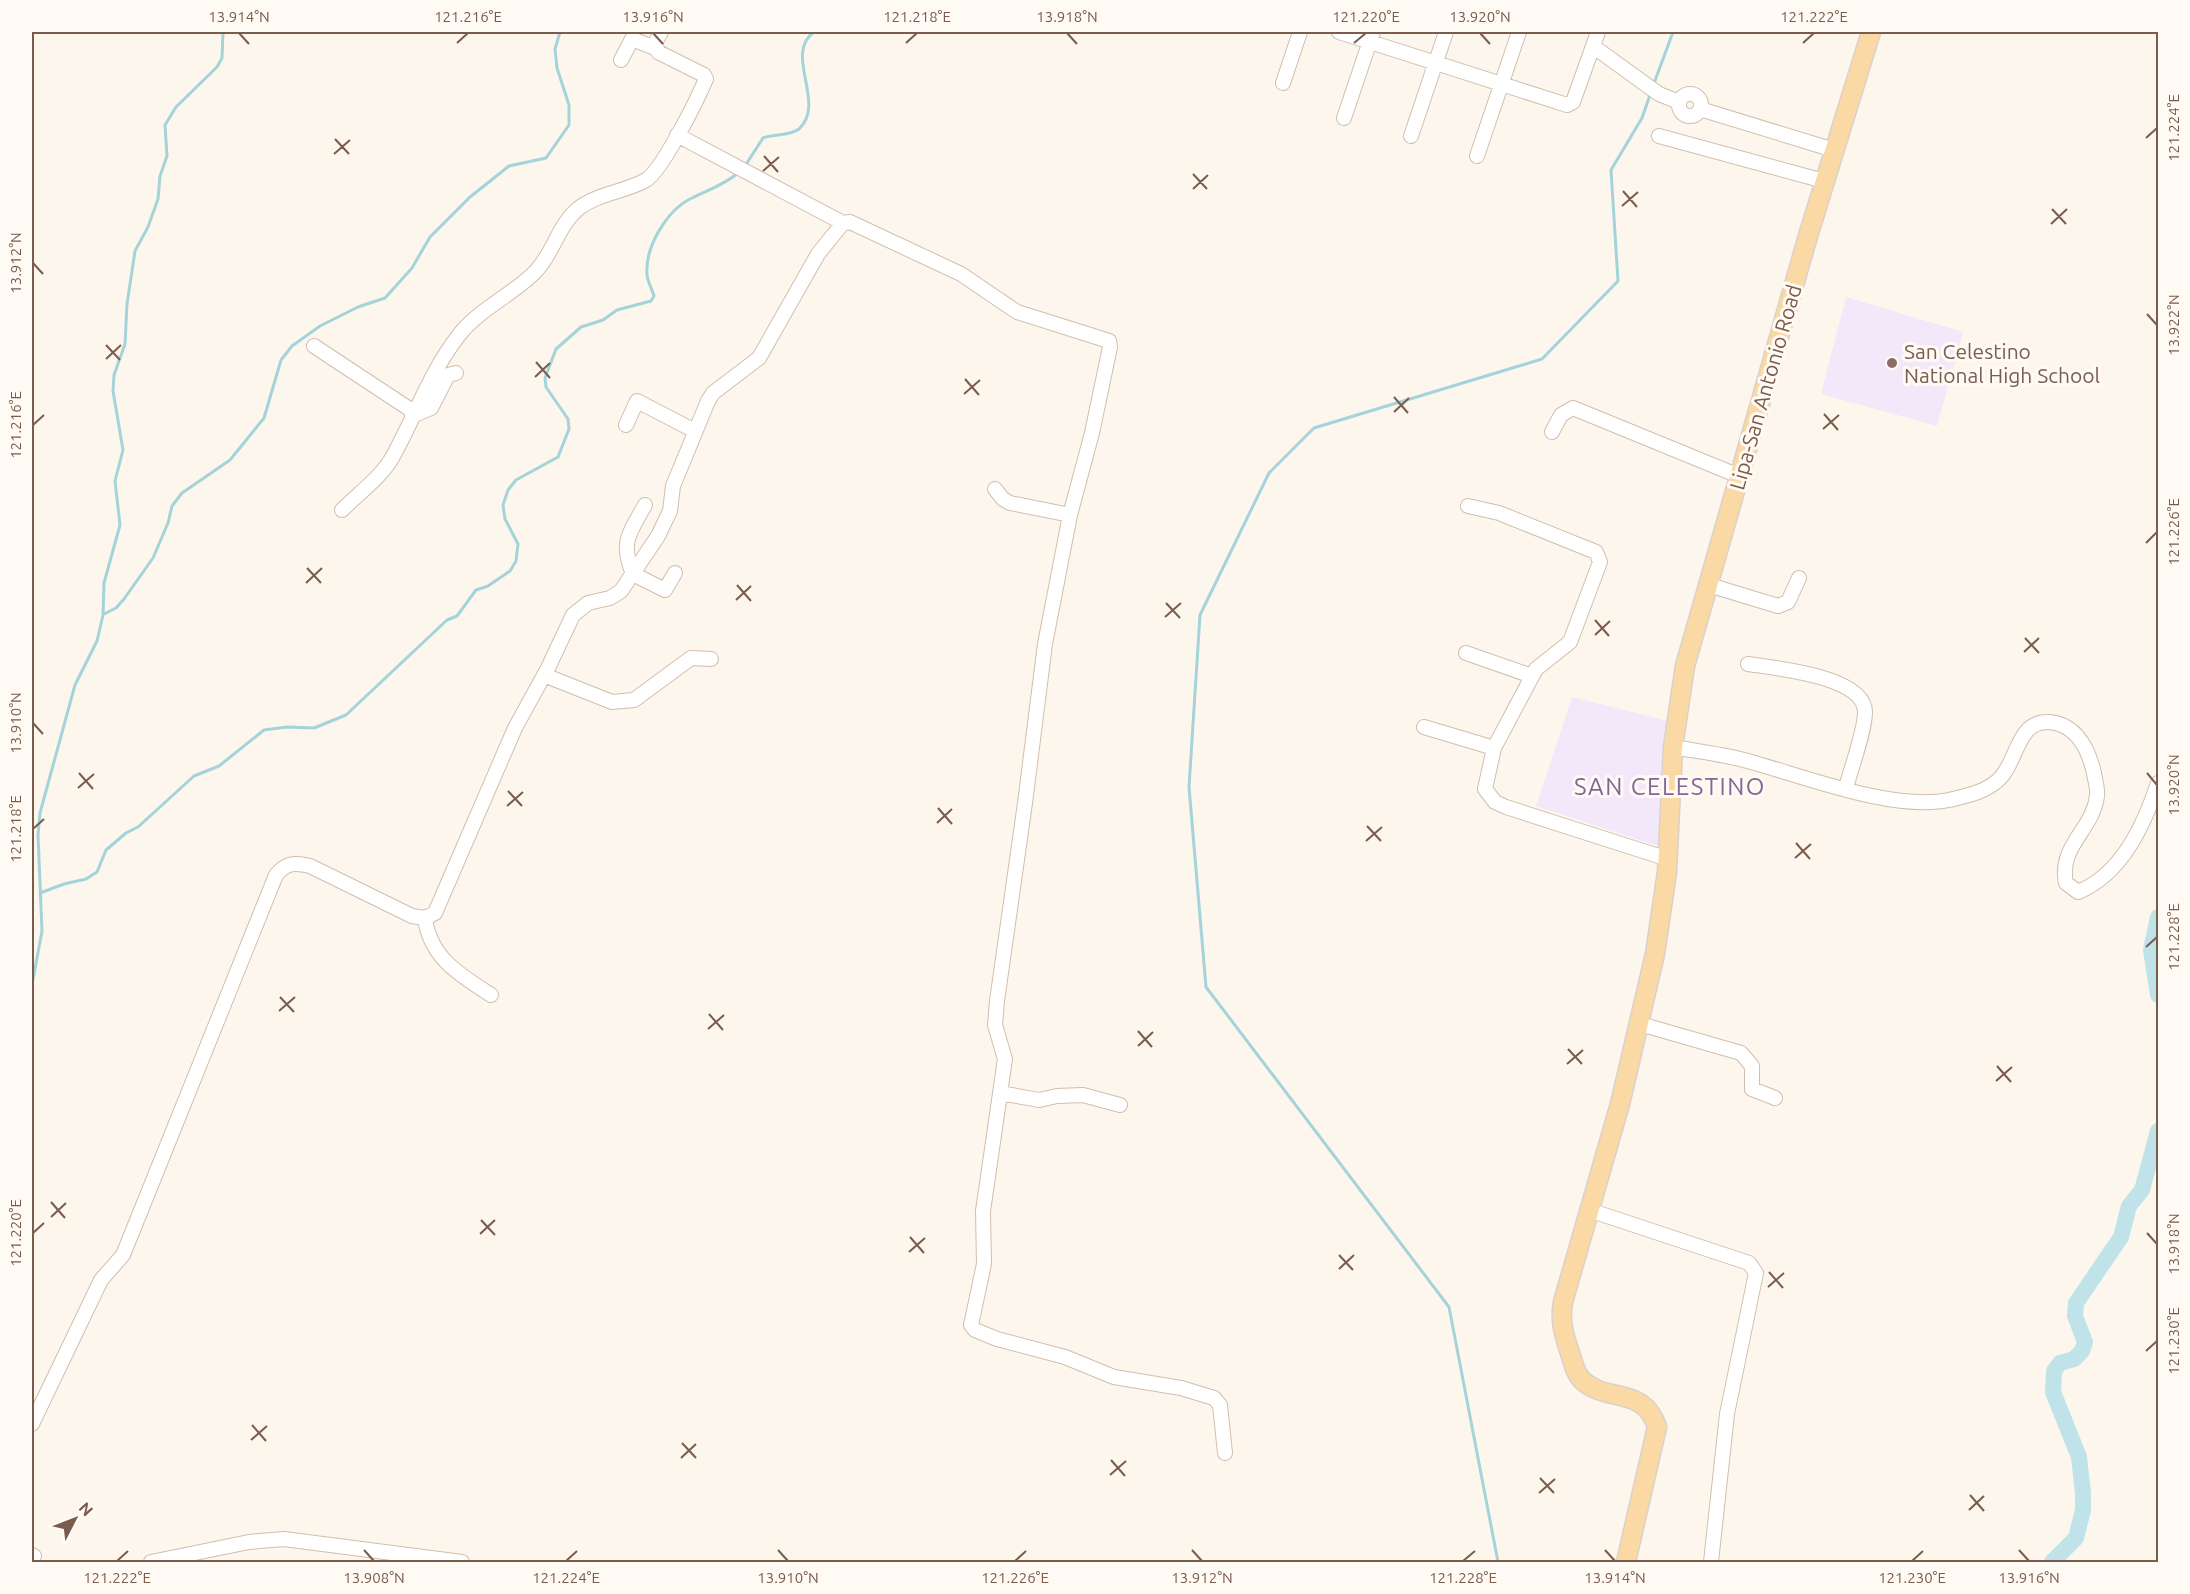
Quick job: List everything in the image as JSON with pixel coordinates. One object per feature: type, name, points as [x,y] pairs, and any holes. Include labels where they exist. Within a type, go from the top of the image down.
[{"type":"main road","name":"Lipa-San Antonio Road","points":[[1626,1563],[1657,1427],[1647,1407],[1637,1400],[1583,1381],[1578,1374],[1565,1336],[1561,1316],[1563,1302],[1640,1024],[1654,954],[1668,859],[1673,747],[1685,666],[1824,181],[1871,32]]},
{"type":"street","points":[[655,48],[661,32]]},
{"type":"street","points":[[1283,83],[1300,32]]},
{"type":"street","points":[[1338,32],[1371,37],[1436,63],[1501,85],[1570,104],[1598,32]]},
{"type":"street","points":[[1411,136],[1446,32]]},
{"type":"street","points":[[1477,156],[1519,32]]},
{"type":"street","points":[[1344,118],[1371,37]]},
{"type":"street","points":[[342,510],[391,460],[432,377],[460,333],[487,308],[536,272],[571,216],[597,197],[645,180],[654,171],[694,106],[706,77],[655,48],[632,39],[621,60]]},
{"type":"street","points":[[1594,47],[1659,94],[1679,102],[1683,96],[1694,94],[1700,99],[1701,109],[1834,150]]},
{"type":"street","points":[[676,135],[843,223],[849,222],[961,274],[1001,304],[1017,312],[1108,341],[1110,347],[1092,433],[1070,515],[1045,644],[997,1001],[995,1025],[1005,1059],[983,1210],[984,1264],[970,1325],[975,1330],[1075,1361],[1114,1377],[1164,1384],[1214,1398],[1220,1405],[1225,1453]]},
{"type":"street","points":[[1659,136],[1824,181]]},
{"type":"street","points":[[32,1424],[101,1280],[123,1255],[276,875],[284,866],[295,862],[309,866],[412,916],[425,918],[435,913],[514,728],[544,675],[573,615],[588,603],[610,598],[621,591],[633,574],[658,536],[670,511],[673,486],[713,393],[759,358],[818,254],[843,223]]},
{"type":"street","points":[[314,346],[413,414]]},
{"type":"street","points":[[413,414],[431,408],[448,375],[456,373]]},
{"type":"street","points":[[626,425],[637,401],[695,431]]},
{"type":"street","points":[[1552,432],[1561,415],[1573,408],[1739,476]]},
{"type":"street","points":[[995,489],[1003,500],[1010,503],[1070,515]]},
{"type":"street","points":[[645,505],[625,545],[626,556],[633,574],[665,590],[675,573]]},
{"type":"street","points":[[1468,506],[1499,513],[1596,552],[1600,562],[1570,642],[1540,664],[1494,748],[1485,789],[1495,802],[1668,859]]},
{"type":"street","points":[[1709,585],[1778,606],[1788,602],[1799,578]]},
{"type":"street","points":[[1466,653],[1532,676]]},
{"type":"street","points":[[544,675],[612,702],[623,703],[634,700],[691,658],[711,659]]},
{"type":"street","points":[[1748,664],[1820,677],[1848,687],[1858,695],[1865,712],[1846,788]]},
{"type":"street","points":[[1673,747],[1738,759],[1846,788],[1918,803],[1947,800],[1979,792],[2002,776],[2028,729],[2036,724],[2048,722],[2062,724],[2077,735],[2085,748],[2098,793],[2088,822],[2066,856],[2063,870],[2066,883],[2078,892],[2099,880],[2118,861],[2137,835],[2158,783]]},
{"type":"street","points":[[1424,727],[1494,748]]},
{"type":"street","points":[[425,918],[431,943],[446,964],[492,995]]},
{"type":"street","points":[[1640,1024],[1741,1053],[1752,1066],[1752,1089],[1775,1098]]},
{"type":"street","points":[[1000,1094],[1039,1100],[1057,1096],[1083,1095],[1120,1105]]},
{"type":"street","points":[[1589,1210],[1749,1263],[1756,1273],[1727,1414],[1711,1563]]},
{"type":"street","points":[[151,1563],[249,1542],[284,1539],[462,1563]]},
{"type":"shaded area","name":"San Celestino National High School","points":[[1846,297],[1963,332],[1937,426],[1821,394]]},
{"type":"shaded area","points":[[1572,697],[1672,722],[1663,848],[1536,806]]},
{"type":"waterway","points":[[32,985],[42,931],[38,835],[40,813],[75,685],[97,641],[103,615],[104,583],[120,525],[115,481],[123,450],[113,391],[114,375],[125,344],[127,304],[135,251],[148,227],[158,199],[160,176],[167,156],[165,125],[176,107],[217,67],[222,58],[223,32]]},
{"type":"waterway","points":[[104,614],[116,608],[124,599],[153,558],[168,523],[172,506],[182,493],[230,460],[264,418],[281,360],[292,346],[320,326],[358,307],[385,298],[412,268],[430,237],[470,197],[509,166],[546,158],[569,125],[569,105],[557,68],[555,49],[560,32]]},
{"type":"waterway","points":[[745,166],[763,138],[795,131],[806,118],[809,106],[803,53],[806,41],[814,32]]},
{"type":"waterway","points":[[1653,86],[1673,32]]},
{"type":"waterway","points":[[1498,1562],[1449,1307],[1206,987],[1189,787],[1200,615],[1269,473],[1314,428],[1542,359],[1618,281],[1611,170],[1642,118],[1651,92]]},
{"type":"waterway","points":[[40,893],[86,879],[97,872],[106,850],[126,833],[138,827],[194,776],[219,766],[264,730],[287,727],[314,728],[346,715],[447,620],[457,616],[476,590],[488,586],[510,571],[516,561],[518,544],[505,519],[503,505],[508,490],[516,480],[558,457],[569,429],[568,419],[546,387],[545,378],[556,349],[581,327],[603,320],[617,310],[651,301],[654,296],[647,277],[647,263],[654,241],[667,219],[683,203],[722,184],[738,173]]},
{"type":"waterway","points":[[2158,917],[2151,950],[2158,995]]},
{"type":"waterway","points":[[2052,1562],[2076,1538],[2083,1510],[2079,1457],[2053,1392],[2054,1371],[2060,1363],[2074,1359],[2082,1351],[2085,1342],[2075,1316],[2076,1303],[2121,1237],[2129,1206],[2142,1190],[2158,1131]]},
{"type":"place","name":"San Celestino National High School","points":[[1892,363]]},
{"type":"district","name":"SAN CELESTINO","points":[[1670,786]]}]
